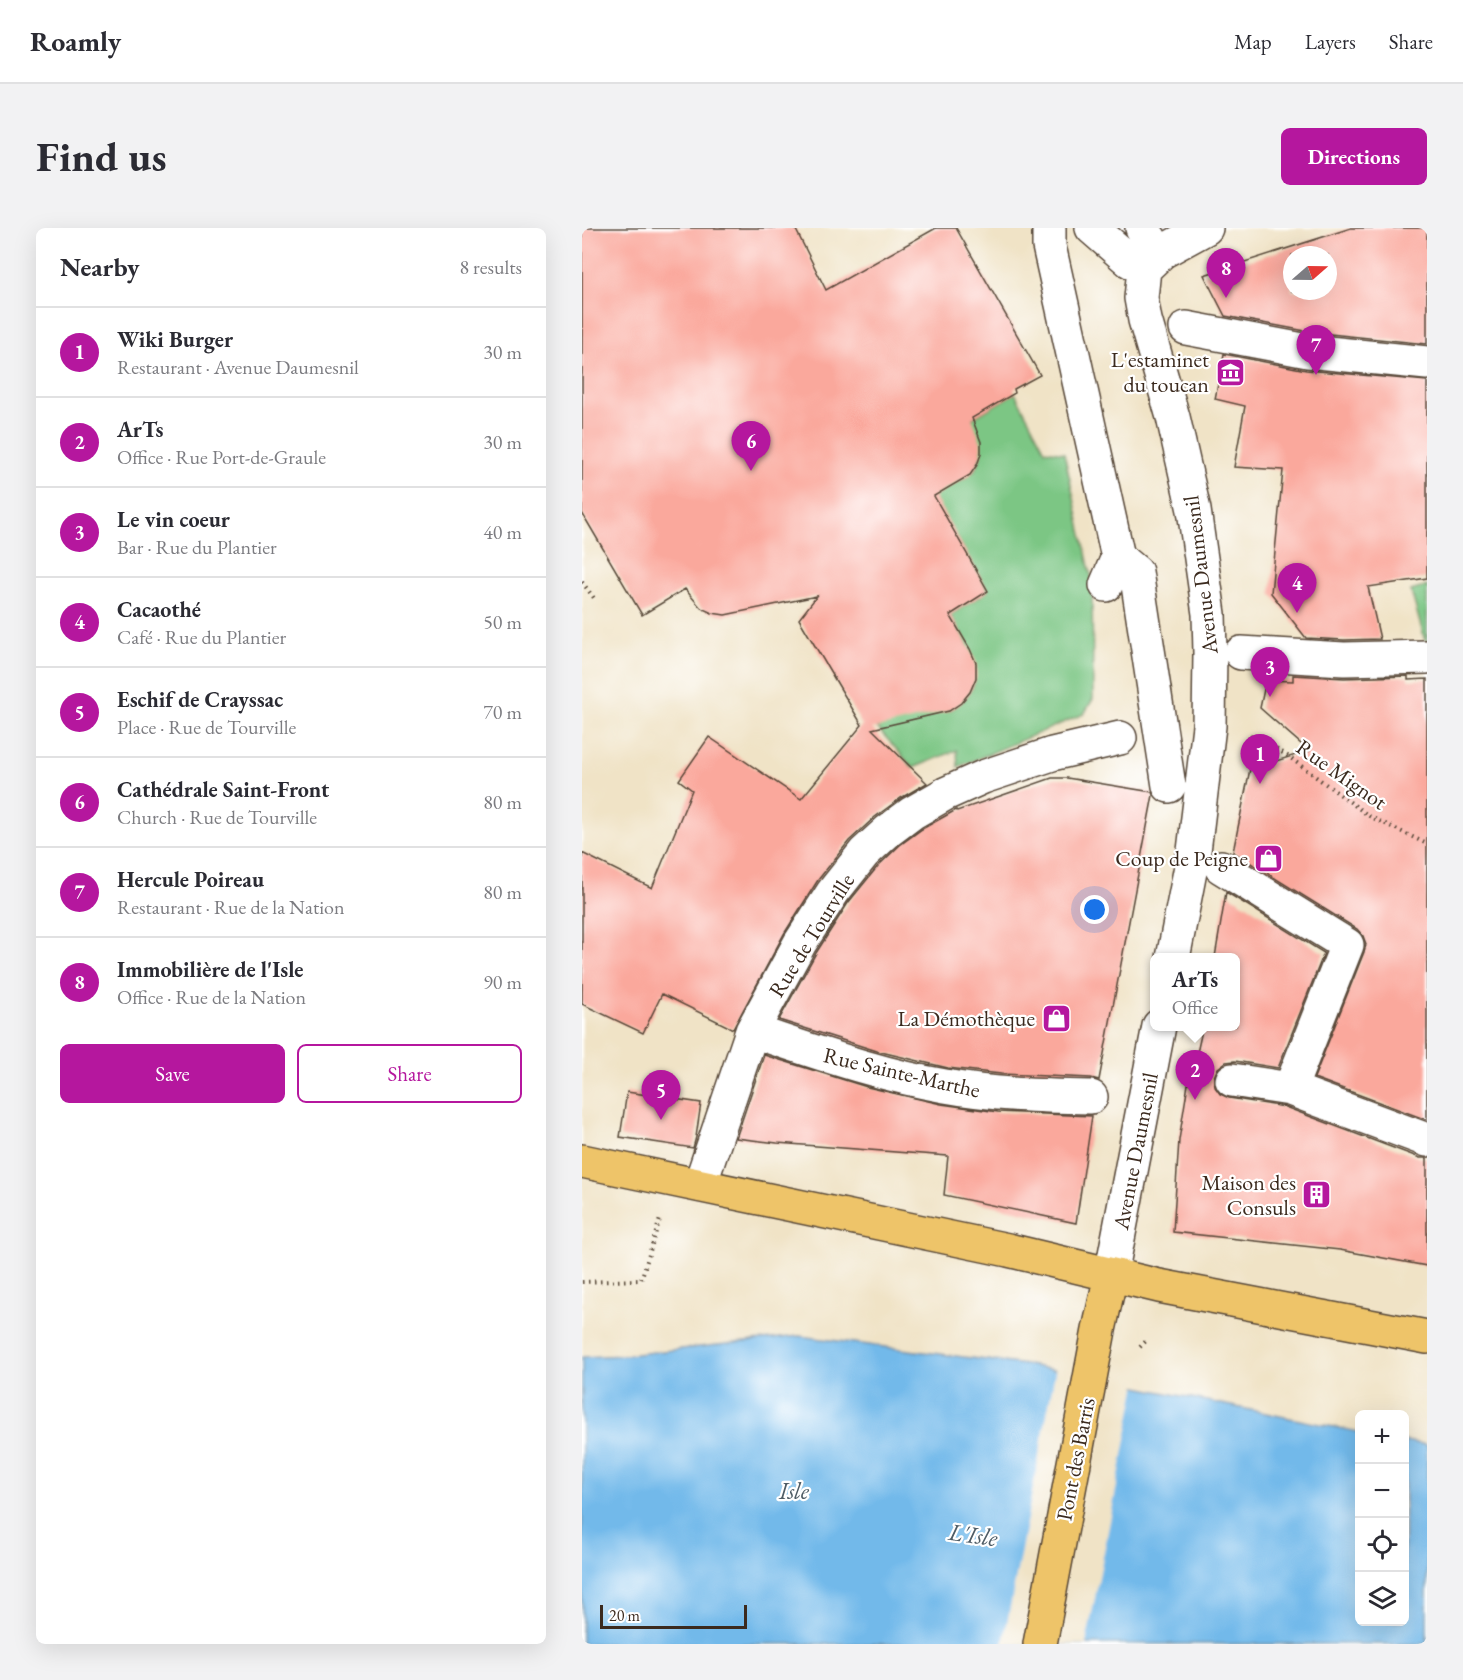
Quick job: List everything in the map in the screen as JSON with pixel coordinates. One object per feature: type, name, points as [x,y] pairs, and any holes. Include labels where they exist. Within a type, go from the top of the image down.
[{"type":"main road","points":[[582,1161],[1008,1250],[1180,1290],[1427,1337]]},
{"type":"main road","name":"Pont des Barris","points":[[1040,1644],[1099,1330],[1112,1275]]},
{"type":"street","points":[[1049,228],[1048,246],[1112,571],[1136,572],[1169,786]]},
{"type":"street","points":[[1092,228],[1142,249],[1162,252],[1206,228]]},
{"type":"street","name":"Avenue Daumesnil","points":[[1142,249],[1141,298],[1145,320],[1173,417],[1194,510],[1209,614],[1209,726],[1194,851],[1174,953]]},
{"type":"street","points":[[1186,328],[1308,351],[1427,363]]},
{"type":"street","points":[[1241,653],[1344,659],[1427,657]]},
{"type":"street","name":"Rue de Tourville","points":[[700,1185],[752,1031],[800,943],[833,892],[864,853],[888,831],[927,803],[983,777],[1052,754],[1120,738]]},
{"type":"street","points":[[1221,867],[1347,945],[1290,1089]]},
{"type":"street","name":"Rue Sainte-Marthe","points":[[752,1031],[844,1061],[943,1086],[1017,1095],[1091,1097]]},
{"type":"street","name":"Avenue Daumesnil","points":[[1112,1275],[1158,1031]]},
{"type":"street","points":[[1232,1080],[1290,1089],[1427,1140]]},
{"type":"path","points":[[582,582],[594,598]]},
{"type":"path","name":"Rue Mignot","points":[[1248,734],[1285,754],[1369,816],[1427,844]]},
{"type":"path","points":[[582,1282],[641,1280],[663,1210]]},
{"type":"green space","points":[[1015,393],[1045,450],[1064,453],[1092,580],[1093,699],[1084,714],[958,767],[957,750],[913,768],[835,680],[872,658],[949,711],[972,689],[975,666],[971,653],[950,615],[988,591],[917,468],[947,483],[965,478],[977,466],[981,451],[978,435],[970,420]]},
{"type":"green space","points":[[1427,586],[1427,641],[1425,641],[1411,591]]},
{"type":"water","name":"Isle","points":[[799,1336],[1034,1366],[1355,1431],[1355,1626],[1409,1626],[1409,1442],[1427,1445],[1427,1644],[582,1644],[582,1357],[627,1355]]},
{"type":"pier","points":[[1056,1367],[1137,1383],[1086,1644],[1003,1644]]},
{"type":"building","points":[[582,228],[795,228],[826,290],[936,228],[956,228],[1040,375],[1014,389],[1015,393],[972,418],[981,442],[981,454],[977,465],[970,475],[934,496],[988,591],[950,615],[976,663],[976,678],[970,692],[961,703],[949,711],[872,729],[927,783],[875,817],[849,841],[818,880],[784,934],[733,1029],[662,994],[643,1033],[582,1004],[582,853],[652,888],[692,790],[679,780],[709,737],[801,799],[862,725],[799,619],[817,596],[725,615],[701,608],[685,589],[642,615],[582,513]]},
{"type":"building","points":[[1351,228],[1427,228],[1427,344],[1311,332],[1225,316],[1204,275],[1283,250],[1283,300],[1337,300],[1337,246],[1295,246]]},
{"type":"building","points":[[1224,354],[1306,370],[1427,381],[1427,578],[1368,587],[1380,639],[1306,638],[1271,593],[1283,470],[1234,467],[1245,406],[1215,399]]},
{"type":"building","points":[[1293,675],[1344,678],[1408,676],[1408,680],[1427,679],[1427,1120],[1314,1078],[1366,944],[1357,929],[1233,852],[1250,769],[1309,751],[1260,708],[1266,680],[1293,681]]},
{"type":"building","points":[[1052,778],[1067,778],[1152,792],[1153,795],[1099,1080],[948,1068],[877,1051],[779,1020],[816,953],[848,903],[878,866],[900,845],[922,829],[956,810]]},
{"type":"building","points":[[1226,892],[1324,953],[1278,1068],[1235,1061],[1226,1062],[1218,1068],[1214,1077],[1215,1087],[1220,1094],[1229,1098],[1285,1107],[1420,1158],[1427,1158],[1427,1266],[1340,1250],[1173,1232],[1179,1140],[1188,1084],[1190,1084],[1202,1031],[1240,1031],[1240,953],[1216,953]]},
{"type":"building","points":[[764,1055],[867,1087],[941,1104],[998,1112],[1092,1116],[1076,1223],[944,1195],[948,1156],[736,1138]]},
{"type":"building","points":[[627,1092],[701,1103],[693,1148],[620,1137]]},
{"type":"place","name":"Immobilière de l'Isle","points":[[1226,298]]},
{"type":"place","name":"L'estaminet du toucan","points":[[1230,372]]},
{"type":"place","name":"Hercule Poireau","points":[[1316,375]]},
{"type":"place","name":"Cathédrale Saint-Front","points":[[751,471]]},
{"type":"place","name":"Cacaothé","points":[[1297,613]]},
{"type":"place","name":"Le vin coeur","points":[[1270,697]]},
{"type":"place","name":"Wiki Burger","points":[[1260,784]]},
{"type":"place","name":"Coup de Peigne","points":[[1269,858]]},
{"type":"place","name":"La Démothèque","points":[[1056,1018]]},
{"type":"place","name":"ArTs","points":[[1195,1100]]},
{"type":"place","name":"Eschif de Crayssac","points":[[661,1120]]},
{"type":"place","name":"Maison des Consuls","points":[[1317,1195]]},
{"type":"water label","name":"L'Isle","points":[[973,1535]]}]
